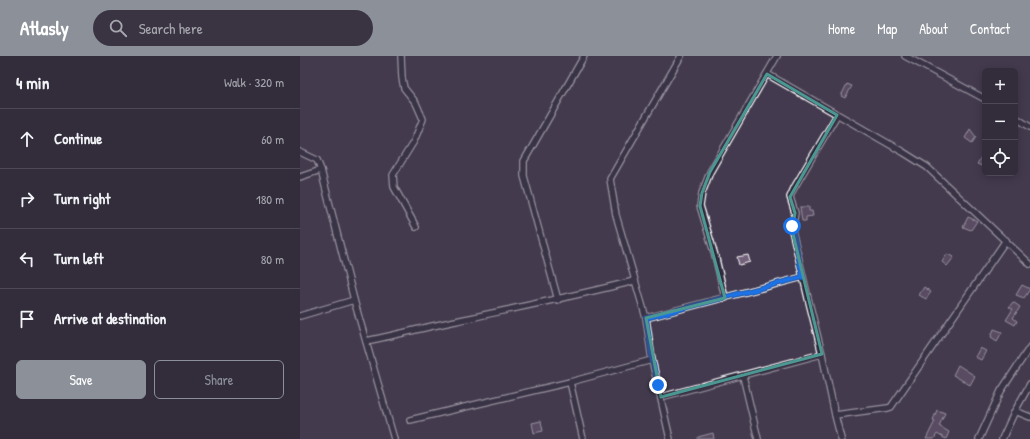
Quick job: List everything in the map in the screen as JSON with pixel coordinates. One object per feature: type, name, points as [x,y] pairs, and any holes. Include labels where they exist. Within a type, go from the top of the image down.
[{"type":"street","points":[[401,56],[404,88],[416,103],[423,120],[414,141],[393,175],[394,187],[416,227]]},
{"type":"street","points":[[558,300],[524,176],[524,162],[584,56]]},
{"type":"street","points":[[670,439],[652,360],[646,318],[634,282],[616,215],[610,179],[681,56]]},
{"type":"street","points":[[725,298],[716,259],[700,206],[702,193],[710,172],[777,56]]},
{"type":"street","points":[[905,56],[982,97]]},
{"type":"street","points":[[767,74],[903,152],[926,168],[1006,240],[1030,264]]},
{"type":"street","points":[[837,115],[790,197],[795,213],[792,230],[841,439]]},
{"type":"street","points":[[1018,119],[1030,127]]},
{"type":"street","points":[[300,152],[317,160],[321,170],[354,300],[394,439]]},
{"type":"street","points":[[300,177],[321,170]]},
{"type":"street","points":[[835,415],[891,407],[1006,240]]},
{"type":"street","points":[[646,318],[803,277]]},
{"type":"street","points":[[366,341],[403,334],[447,322],[558,300],[634,282]]},
{"type":"street","points":[[300,316],[354,300]]},
{"type":"street","points":[[979,439],[1002,391],[1030,347]]},
{"type":"street","points":[[661,397],[822,354]]},
{"type":"street","points":[[410,420],[570,382],[652,360]]},
{"type":"street","points":[[743,376],[758,439]]},
{"type":"street","points":[[570,382],[583,439]]},
{"type":"street","points":[[1002,439],[1030,384]]},
{"type":"street","points":[[1015,411],[1030,417]]},
{"type":"highlighted area","points":[[767,74],[837,115],[790,197],[795,213],[792,230],[822,354],[661,397],[646,318],[725,298],[700,206],[702,193],[710,172]]},
{"type":"building","points":[[847,84],[852,86],[845,98],[841,96]]},
{"type":"building","points":[[970,129],[976,137],[972,143],[965,138]]},
{"type":"building","points":[[982,156],[982,166],[977,164]]},
{"type":"building","points":[[800,207],[809,207],[809,211],[812,211],[813,216],[806,217],[806,221],[802,221]]},
{"type":"building","points":[[968,217],[977,221],[971,230],[963,227]]},
{"type":"building","points":[[947,254],[954,257],[947,266],[942,262]]},
{"type":"building","points":[[748,255],[750,262],[739,265],[737,257]]},
{"type":"building","points":[[1022,285],[1030,289],[1024,298],[1016,295]]},
{"type":"building","points":[[924,287],[931,292],[926,299],[919,295]]},
{"type":"building","points":[[1013,302],[1020,307],[1013,318],[1017,321],[1015,325],[1006,320],[1013,309],[1009,307]]},
{"type":"building","points":[[994,329],[1002,332],[997,341],[991,337]]},
{"type":"building","points":[[980,348],[986,351],[981,360],[975,357]]},
{"type":"building","points":[[958,365],[975,376],[970,385],[953,375]]},
{"type":"building","points":[[937,410],[945,413],[939,426],[949,432],[946,439],[937,434],[934,439],[926,439],[935,421],[933,420]]},
{"type":"building","points":[[541,421],[543,431],[534,433],[532,423]]},
{"type":"building","points":[[713,433],[714,439],[698,439],[698,437]]},
{"type":"route","points":[[658,385],[652,360],[646,318],[803,277],[792,226]]}]
